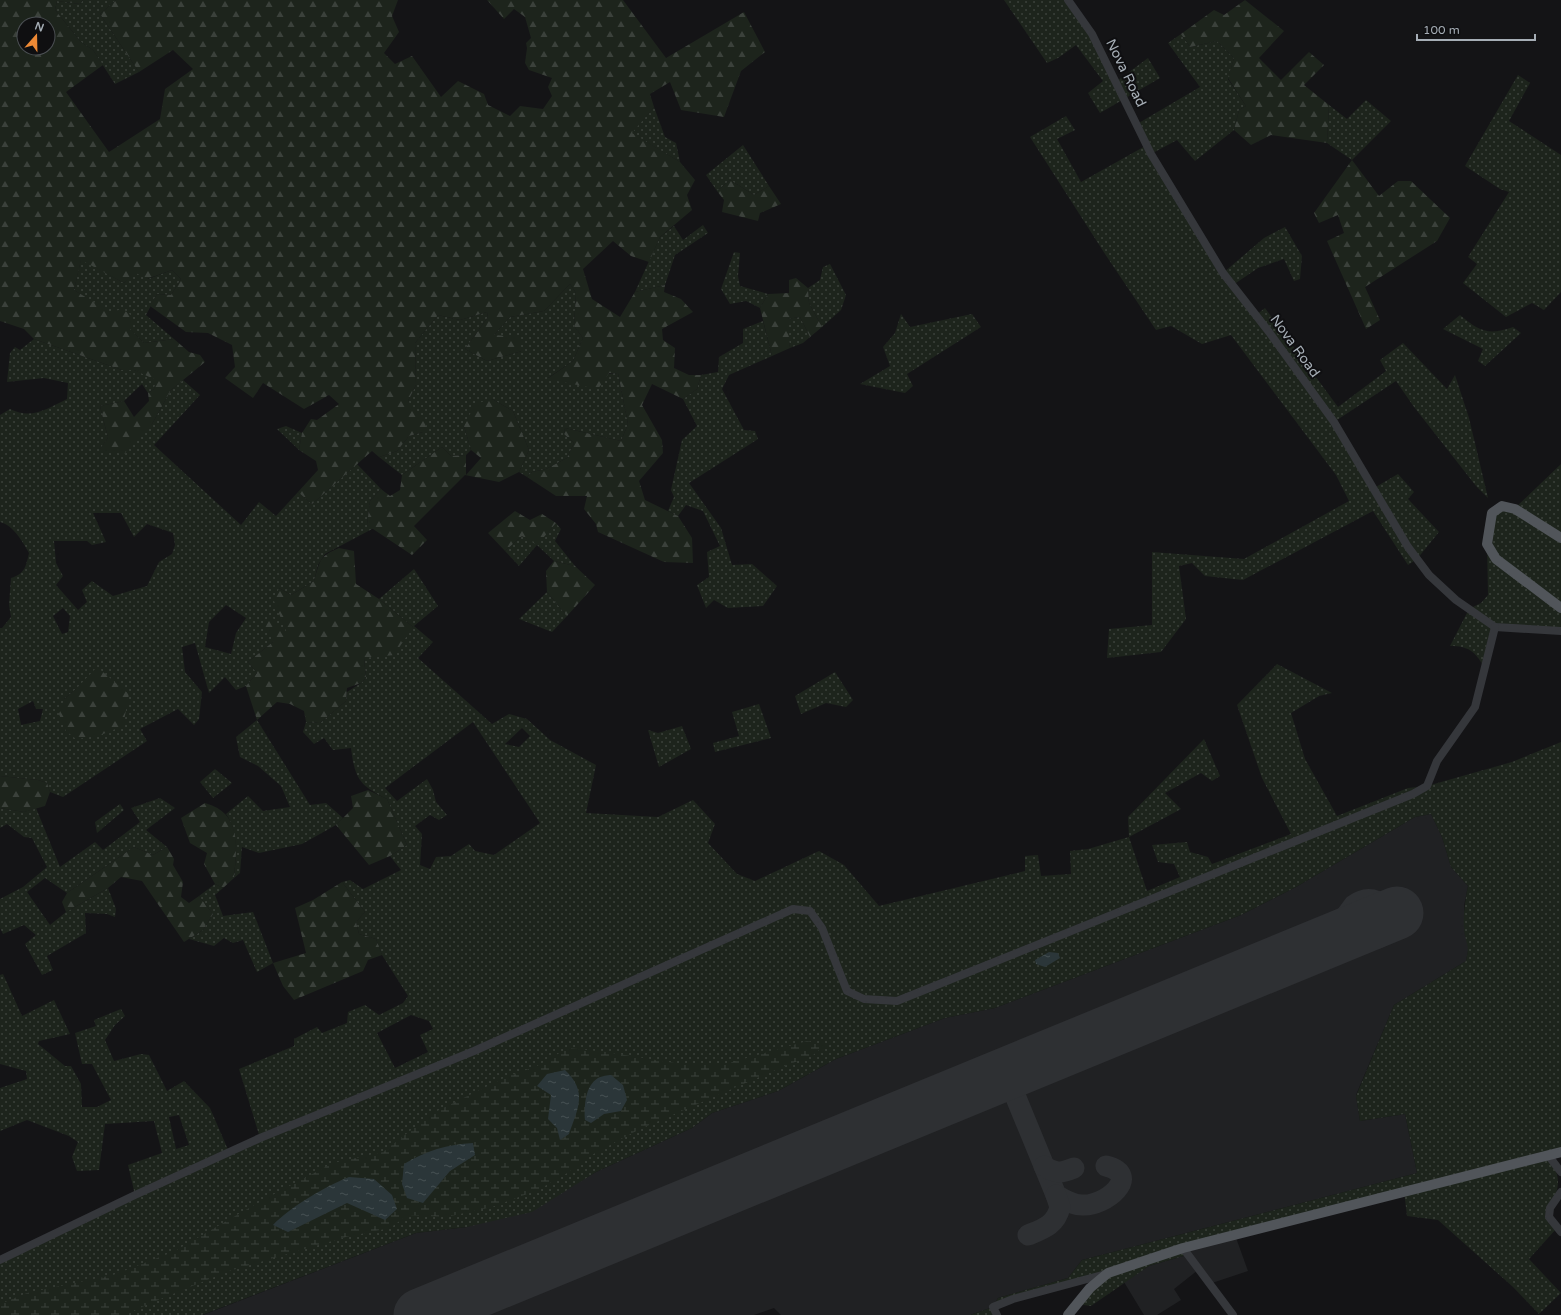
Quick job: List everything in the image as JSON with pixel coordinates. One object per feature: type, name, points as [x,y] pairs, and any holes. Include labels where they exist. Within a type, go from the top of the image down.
[{"type":"main road","points":[[1561,538],[1515,508],[1502,506],[1492,513],[1487,544],[1496,559],[1561,608]]},
{"type":"main road","points":[[1068,1315],[1090,1288],[1108,1273],[1183,1248],[1561,1152]]},
{"type":"street","name":"Nova Road","points":[[1068,0],[1092,34],[1151,154],[1223,273],[1269,332],[1334,422],[1408,547],[1429,575],[1456,600],[1495,627]]},
{"type":"street","points":[[0,1260],[135,1195],[260,1138],[474,1051],[793,909],[810,911],[822,928],[847,991],[864,999],[897,1001],[1413,794],[1428,786],[1438,761],[1476,707],[1495,627],[1561,631]]},
{"type":"street","points":[[1548,1155],[1561,1172]]},
{"type":"street","points":[[1561,1192],[1550,1208],[1549,1217],[1561,1232]]},
{"type":"street","points":[[1183,1248],[1233,1315]]},
{"type":"street","points":[[997,1315],[993,1307],[1013,1299],[1108,1273]]},
{"type":"shaded area","points":[[1431,814],[1442,837],[1451,867],[1468,886],[1464,906],[1465,936],[1469,946],[1466,961],[1394,1005],[1356,1095],[1360,1121],[1405,1114],[1417,1173],[1082,1260],[1068,1278],[998,1298],[993,1307],[970,1315],[781,1315],[774,1308],[754,1315],[203,1315],[416,1233],[467,1227],[570,1187],[596,1172],[692,1128],[712,1113],[778,1091],[836,1059],[945,1018],[995,1008],[1241,915],[1296,887],[1415,817]]},
{"type":"shaded area","points":[[1235,1235],[1248,1271],[1209,1284],[1198,1270],[1174,1289],[1181,1300],[1157,1315],[1144,1315],[1124,1282],[1149,1266],[1187,1255],[1183,1248]]},
{"type":"green space","points":[[0,0],[83,0],[80,4],[57,1],[55,10],[81,42],[93,50],[103,65],[66,92],[109,152],[160,119],[165,89],[193,69],[173,50],[139,72],[100,14],[116,0],[398,0],[392,16],[399,32],[384,53],[395,64],[412,56],[441,97],[458,81],[484,94],[488,105],[510,116],[520,106],[543,109],[552,96],[548,87],[552,78],[529,70],[525,63],[527,48],[526,43],[531,38],[525,17],[514,9],[504,19],[487,0],[623,0],[666,58],[744,12],[765,52],[741,71],[724,117],[681,110],[670,82],[650,94],[654,107],[632,133],[680,162],[695,180],[687,195],[692,210],[660,237],[649,262],[631,256],[613,241],[583,269],[592,299],[620,317],[635,292],[665,285],[664,292],[681,299],[693,312],[662,329],[663,340],[675,348],[674,368],[689,375],[701,375],[697,389],[683,399],[652,384],[642,405],[662,440],[663,453],[639,481],[645,500],[678,516],[692,538],[693,563],[664,562],[598,532],[596,524],[584,509],[587,496],[556,496],[527,477],[532,472],[546,469],[567,458],[574,443],[564,434],[565,428],[621,441],[628,424],[618,373],[609,373],[598,389],[547,379],[573,361],[583,338],[574,326],[576,293],[570,284],[544,311],[510,317],[494,335],[518,337],[522,351],[487,361],[465,349],[488,317],[487,312],[460,320],[438,315],[415,343],[416,385],[408,401],[427,424],[423,432],[409,436],[397,451],[379,457],[372,451],[312,504],[298,492],[318,470],[316,461],[299,450],[302,433],[311,419],[317,420],[339,404],[329,395],[304,409],[263,383],[253,398],[225,378],[235,367],[232,345],[208,333],[186,332],[150,306],[157,294],[171,295],[181,279],[172,270],[147,279],[134,272],[124,283],[81,260],[74,290],[110,312],[123,309],[133,317],[130,329],[144,343],[174,339],[189,352],[200,355],[205,362],[171,390],[152,424],[124,454],[99,450],[108,438],[100,406],[124,401],[134,417],[149,401],[148,393],[154,389],[156,380],[134,370],[122,370],[34,339],[24,329],[0,321]]},
{"type":"green space","points":[[83,0],[116,0],[100,14],[139,72],[115,84],[93,50],[81,42],[55,10],[57,1],[80,4]]},
{"type":"green space","points":[[1004,0],[1068,0],[1117,81],[1148,58],[1160,78],[1100,113],[1088,93],[1103,81],[1076,45],[1058,58],[1047,63]]},
{"type":"green space","points":[[1245,0],[1284,31],[1259,58],[1281,80],[1309,52],[1324,65],[1304,85],[1329,105],[1327,143],[1271,135],[1251,145],[1234,130],[1239,110],[1246,106],[1228,78],[1234,58],[1217,41],[1190,47],[1181,34],[1214,10],[1224,15]]},
{"type":"green space","points":[[1181,34],[1190,47],[1217,41],[1234,58],[1228,79],[1246,106],[1239,110],[1234,130],[1195,161],[1177,140],[1151,154],[1223,273],[1264,238],[1285,227],[1302,256],[1300,279],[1294,281],[1284,259],[1258,268],[1233,285],[1256,315],[1265,308],[1338,407],[1386,371],[1380,360],[1403,343],[1447,389],[1455,375],[1469,418],[1488,498],[1476,486],[1414,407],[1396,381],[1334,422],[1374,488],[1398,474],[1414,492],[1408,499],[1439,532],[1417,559],[1408,565],[1373,511],[1243,580],[1205,576],[1192,563],[1179,566],[1186,619],[1161,652],[1107,658],[1109,629],[1152,625],[1152,552],[1244,559],[1349,501],[1336,475],[1231,335],[1202,344],[1171,326],[1156,330],[1030,137],[1066,116],[1075,130],[1057,139],[1081,182],[1147,145],[1137,124],[1200,87],[1168,43]]},
{"type":"green space","points":[[1518,75],[1530,83],[1509,121],[1561,155],[1561,292],[1544,310],[1532,303],[1506,317],[1463,283],[1477,264],[1468,257],[1509,192],[1500,189],[1465,166]]},
{"type":"green space","points":[[1366,100],[1391,121],[1352,160],[1327,143],[1329,105],[1347,119]]},
{"type":"green space","points":[[654,107],[665,137],[676,143],[680,162],[631,133]]},
{"type":"green space","points":[[743,145],[769,186],[754,195],[730,180],[717,191],[706,175]]},
{"type":"green space","points":[[1352,160],[1379,196],[1398,181],[1411,181],[1450,218],[1437,241],[1365,287],[1380,320],[1366,329],[1327,241],[1344,233],[1338,215],[1319,223],[1314,213]]},
{"type":"green space","points":[[730,180],[754,195],[769,186],[781,204],[760,213],[758,221],[722,212],[724,200],[717,191]]},
{"type":"green space","points":[[703,225],[708,233],[675,255],[665,285],[635,292],[660,237],[674,226],[683,240]]},
{"type":"green space","points":[[734,252],[740,253],[738,276],[740,286],[768,294],[760,308],[746,301],[730,304],[721,289]]},
{"type":"green space","points":[[81,259],[124,283],[134,271],[148,279],[172,270],[181,279],[171,295],[157,294],[146,315],[174,339],[144,343],[102,308],[74,290]]},
{"type":"green space","points":[[830,264],[846,295],[841,310],[822,327],[809,303],[808,288],[820,280],[823,267]]},
{"type":"green space","points":[[796,278],[808,288],[809,303],[822,327],[810,337],[800,317],[787,319],[790,348],[772,356],[760,308],[768,294],[789,293],[789,280]]},
{"type":"green space","points":[[570,284],[576,293],[574,326],[583,338],[573,361],[548,378],[618,373],[628,424],[621,441],[565,428],[564,434],[574,443],[567,458],[546,469],[532,472],[527,477],[519,472],[529,450],[513,411],[492,399],[464,426],[471,450],[466,455],[451,456],[442,447],[402,475],[379,457],[397,451],[409,436],[423,432],[408,401],[416,385],[415,343],[438,315],[460,320],[487,312],[488,317],[465,349],[487,361],[522,351],[494,335],[510,317],[544,311]]},
{"type":"green space","points":[[901,314],[910,327],[972,314],[981,327],[907,374],[913,386],[905,393],[860,384],[890,366],[883,347],[895,333]]},
{"type":"green space","points":[[1460,315],[1473,325],[1484,330],[1497,331],[1513,327],[1521,333],[1485,366],[1478,361],[1483,349],[1443,329]]},
{"type":"green space","points":[[800,317],[810,337],[803,343],[790,348],[786,319]]},
{"type":"green space","points":[[763,321],[772,356],[729,375],[722,389],[744,430],[755,431],[758,439],[689,483],[721,528],[732,565],[752,564],[777,586],[763,606],[728,608],[714,600],[706,608],[697,585],[709,577],[707,552],[720,546],[703,511],[686,505],[678,516],[668,511],[674,497],[671,490],[682,440],[697,426],[683,399],[697,389],[701,375],[718,372],[719,357],[743,343],[743,329]]},
{"type":"green space","points":[[34,339],[122,370],[134,370],[157,379],[154,389],[148,393],[142,384],[124,401],[100,406],[108,438],[100,449],[152,424],[171,390],[183,380],[200,395],[154,445],[241,525],[259,502],[276,516],[298,492],[312,504],[357,464],[381,489],[370,501],[367,525],[374,528],[325,554],[318,565],[314,581],[291,595],[279,588],[290,640],[272,618],[274,641],[248,662],[257,673],[246,686],[236,690],[225,677],[209,693],[195,643],[182,647],[185,672],[202,692],[199,719],[194,725],[178,709],[140,729],[147,741],[63,797],[50,792],[47,783],[38,780],[0,776],[0,628],[2,628],[11,617],[9,605],[11,578],[22,572],[26,566],[29,553],[21,539],[13,530],[0,522],[0,415],[10,409],[18,412],[32,413],[46,409],[67,399],[68,383],[44,378],[7,382],[10,353],[15,347],[20,350]],"holes":[[[93,513],[121,513],[134,537],[147,524],[173,533],[175,545],[172,554],[159,562],[147,586],[113,596],[92,581],[82,590],[87,602],[78,610],[56,585],[63,576],[56,563],[54,541],[87,541],[92,545],[106,542]],[[226,605],[246,618],[236,633],[231,654],[205,647],[209,622]],[[63,608],[70,616],[68,632],[62,634],[53,616]],[[76,689],[66,731],[64,699]],[[33,701],[36,709],[43,709],[40,721],[21,725],[18,709]]]},
{"type":"green space","points":[[492,399],[513,411],[529,450],[519,472],[499,482],[465,475],[414,526],[427,540],[412,555],[367,525],[370,501],[381,489],[390,496],[400,490],[402,475],[442,447],[451,456],[466,455],[466,475],[481,458],[471,450],[464,426],[475,404]]},
{"type":"green space","points":[[286,426],[302,433],[299,450],[277,429]]},
{"type":"green space","points":[[1561,464],[1561,631],[1495,627],[1484,667],[1470,650],[1462,647],[1450,646],[1469,609],[1481,603],[1488,595],[1487,544],[1492,513],[1515,508]]},
{"type":"green space","points":[[515,511],[530,520],[542,514],[556,523],[537,545],[522,536],[505,551],[488,533]]},
{"type":"green space","points":[[556,523],[561,529],[555,541],[575,566],[554,561],[537,545],[519,566],[505,551],[522,536],[537,544]]},
{"type":"green space","points":[[339,548],[354,551],[356,584],[379,599],[413,627],[394,655],[364,658],[366,678],[361,683],[347,688],[346,701],[320,723],[306,722],[304,711],[290,704],[277,702],[257,720],[246,686],[257,673],[248,662],[274,641],[264,626],[272,617],[289,638],[274,601],[279,588],[291,595],[314,581],[321,560],[332,551]]},
{"type":"green space","points":[[554,561],[575,566],[595,585],[567,616],[547,592],[546,571]]},
{"type":"green space","points":[[414,569],[438,606],[414,626],[433,642],[418,658],[492,724],[509,714],[527,719],[550,740],[596,765],[586,813],[658,817],[693,800],[715,824],[708,843],[737,874],[755,881],[819,851],[844,865],[879,906],[1025,871],[1025,856],[1038,855],[1041,876],[1071,874],[1070,851],[1088,849],[1129,837],[1147,891],[1180,877],[1174,864],[1158,862],[1152,845],[1187,842],[1190,852],[1208,857],[1212,864],[1291,834],[1262,778],[1237,705],[1277,664],[1332,693],[1319,696],[1291,713],[1305,759],[1337,816],[1408,788],[1427,786],[1512,762],[1561,742],[1561,1152],[1548,1155],[1558,1181],[1558,1187],[1550,1208],[1557,1228],[1529,1259],[1561,1293],[1539,1314],[1513,1287],[1438,1220],[1407,1216],[1404,1191],[1183,1248],[1187,1255],[1149,1266],[1091,1306],[1076,1304],[1107,1274],[993,1307],[998,1298],[1068,1278],[1082,1260],[1417,1173],[1405,1114],[1360,1121],[1356,1096],[1394,1005],[1466,961],[1468,948],[1464,930],[1464,918],[1468,886],[1451,867],[1442,837],[1431,814],[1415,817],[1296,887],[1241,915],[995,1008],[945,1018],[836,1059],[778,1091],[712,1113],[692,1128],[596,1172],[532,1212],[467,1227],[416,1233],[202,1315],[0,1315],[0,1260],[135,1195],[128,1165],[162,1153],[154,1121],[105,1124],[99,1170],[77,1171],[72,1157],[78,1142],[69,1136],[27,1120],[0,1131],[0,1088],[27,1079],[26,1071],[0,1064],[0,975],[3,974],[22,1016],[54,1000],[70,1034],[39,1041],[38,1044],[65,1066],[71,1066],[81,1084],[82,1107],[97,1107],[111,1100],[92,1064],[82,1064],[75,1033],[96,1026],[94,1020],[121,1009],[125,1016],[115,1025],[105,1040],[114,1061],[141,1054],[149,1055],[167,1091],[184,1081],[210,1108],[229,1152],[260,1138],[239,1069],[294,1046],[294,1039],[317,1027],[322,1033],[347,1023],[348,1012],[365,1005],[379,1015],[403,1003],[408,996],[382,955],[376,939],[359,934],[356,922],[365,912],[342,882],[350,880],[363,889],[401,870],[390,856],[407,845],[387,799],[364,785],[360,780],[354,767],[351,748],[333,750],[324,738],[314,744],[303,732],[306,722],[320,723],[346,701],[347,692],[366,678],[364,658],[413,627],[379,599]],"holes":[[[473,722],[540,823],[494,855],[475,851],[469,844],[451,856],[436,857],[430,869],[420,865],[422,834],[415,826],[430,815],[439,820],[447,815],[436,802],[433,790],[427,779],[397,801],[385,788]],[[522,728],[530,736],[519,747],[505,744]],[[411,1015],[429,1021],[433,1029],[420,1035],[428,1052],[395,1068],[377,1033]],[[179,1115],[189,1145],[176,1149],[169,1117]]]},
{"type":"green space","points":[[547,592],[567,616],[552,632],[519,619]]},
{"type":"green space","points":[[97,667],[129,694],[123,726],[98,736],[76,739],[66,731],[59,714],[64,699]]},
{"type":"green space","points":[[835,672],[853,700],[846,707],[826,703],[801,714],[795,696]]},
{"type":"green space","points":[[759,704],[771,738],[715,752],[713,743],[739,736],[732,712]]},
{"type":"green space","points":[[257,720],[310,805],[326,803],[343,818],[336,825],[302,844],[259,853],[242,847],[240,873],[234,878],[236,853],[235,836],[226,814],[248,796],[263,811],[290,807],[281,786],[258,766],[240,757],[236,737]]},
{"type":"green space","points":[[682,726],[691,749],[659,767],[648,730],[658,733]]},
{"type":"green space","points":[[1204,739],[1220,776],[1212,781],[1201,773],[1165,793],[1181,809],[1129,837],[1128,817]]},
{"type":"green space","points":[[215,769],[232,783],[213,798],[200,782]]},
{"type":"green space","points":[[0,776],[38,780],[47,783],[50,792],[45,806],[24,812],[0,808]]},
{"type":"green space","points":[[368,790],[387,799],[407,845],[390,856],[369,865],[336,825],[353,808],[351,796]]},
{"type":"green space","points":[[160,798],[175,808],[146,830],[167,847],[153,855],[134,847],[67,893],[45,878],[27,892],[50,925],[66,912],[108,888],[116,909],[115,917],[107,914],[85,913],[86,933],[47,956],[53,970],[42,975],[25,944],[36,935],[24,925],[3,934],[0,928],[0,899],[23,887],[47,867],[32,838],[24,837],[7,824],[0,828],[0,808],[24,812],[36,808],[60,867],[95,842],[103,850],[140,822],[131,808]]},
{"type":"green space","points":[[205,803],[217,808],[226,815],[231,823],[234,833],[236,855],[234,878],[223,888],[215,884],[204,864],[207,853],[190,843],[181,818]]},
{"type":"green space","points":[[120,804],[124,810],[97,833],[95,822]]},
{"type":"green space","points":[[134,847],[153,855],[167,847],[174,859],[173,865],[183,882],[181,897],[189,903],[199,896],[213,914],[203,930],[184,942],[142,881],[121,877],[108,888],[66,912],[62,902],[67,893]]},
{"type":"green space","points":[[342,882],[365,912],[356,922],[359,934],[376,939],[382,955],[368,960],[363,971],[294,1000],[283,986],[273,963],[306,953],[295,908],[313,900]]},
{"type":"green space","points":[[215,884],[223,888],[215,895],[223,916],[253,912],[273,963],[257,972],[243,940],[233,943],[224,938],[214,946],[189,939],[203,930],[213,914],[199,896]]},
{"type":"green space","points":[[807,1041],[825,1045],[812,1056],[787,1065],[638,1130],[588,1157],[569,1172],[538,1190],[492,1207],[446,1217],[408,1215],[390,1228],[346,1237],[229,1271],[146,1305],[126,1315],[0,1315],[0,1304],[27,1293],[113,1275],[173,1252],[261,1201],[333,1163],[383,1152],[433,1113],[506,1077],[537,1066],[568,1048],[606,1052],[687,1065],[729,1063]],"holes":[[[454,1144],[475,1155],[450,1171],[423,1203],[415,1157]],[[330,1185],[385,1220],[347,1203],[288,1232],[307,1201]]]},
{"type":"green space","points":[[993,1307],[997,1315],[970,1315]]},
{"type":"water","points":[[1049,952],[1058,953],[1060,958],[1045,967],[1036,964],[1035,960]]},
{"type":"water","points":[[565,1070],[577,1086],[579,1100],[578,1108],[569,1134],[560,1140],[557,1128],[548,1119],[551,1095],[537,1086],[547,1074]]},
{"type":"water","points":[[611,1075],[623,1085],[627,1100],[621,1111],[604,1114],[591,1123],[585,1120],[585,1103],[590,1086],[598,1078]]},
{"type":"water","points":[[473,1143],[475,1155],[450,1171],[423,1203],[407,1198],[402,1184],[404,1164],[420,1155],[437,1149]]},
{"type":"water","points":[[349,1177],[374,1179],[392,1195],[397,1209],[385,1220],[347,1203],[288,1232],[273,1225],[289,1211],[309,1198]]},
{"type":"taxiway","points":[[1326,943],[1354,905],[1358,902],[1374,900],[1386,907],[1389,919],[1388,925],[1387,930],[1380,937],[1374,939],[1361,939],[1342,936]]},
{"type":"taxiway","points":[[1012,1088],[1015,1076],[1024,1067]]},
{"type":"taxiway","points":[[979,1085],[992,1081],[1000,1081],[1012,1088],[1056,1195],[1079,1205],[1101,1201],[1116,1190],[1121,1183],[1121,1176],[1117,1170],[1106,1166]]},
{"type":"taxiway","points":[[1044,1166],[1059,1172],[1074,1168]]},
{"type":"taxiway","points":[[1028,1235],[1048,1226],[1055,1218],[1060,1207],[1056,1195]]},
{"type":"runway","points":[[420,1315],[1397,913]]}]
